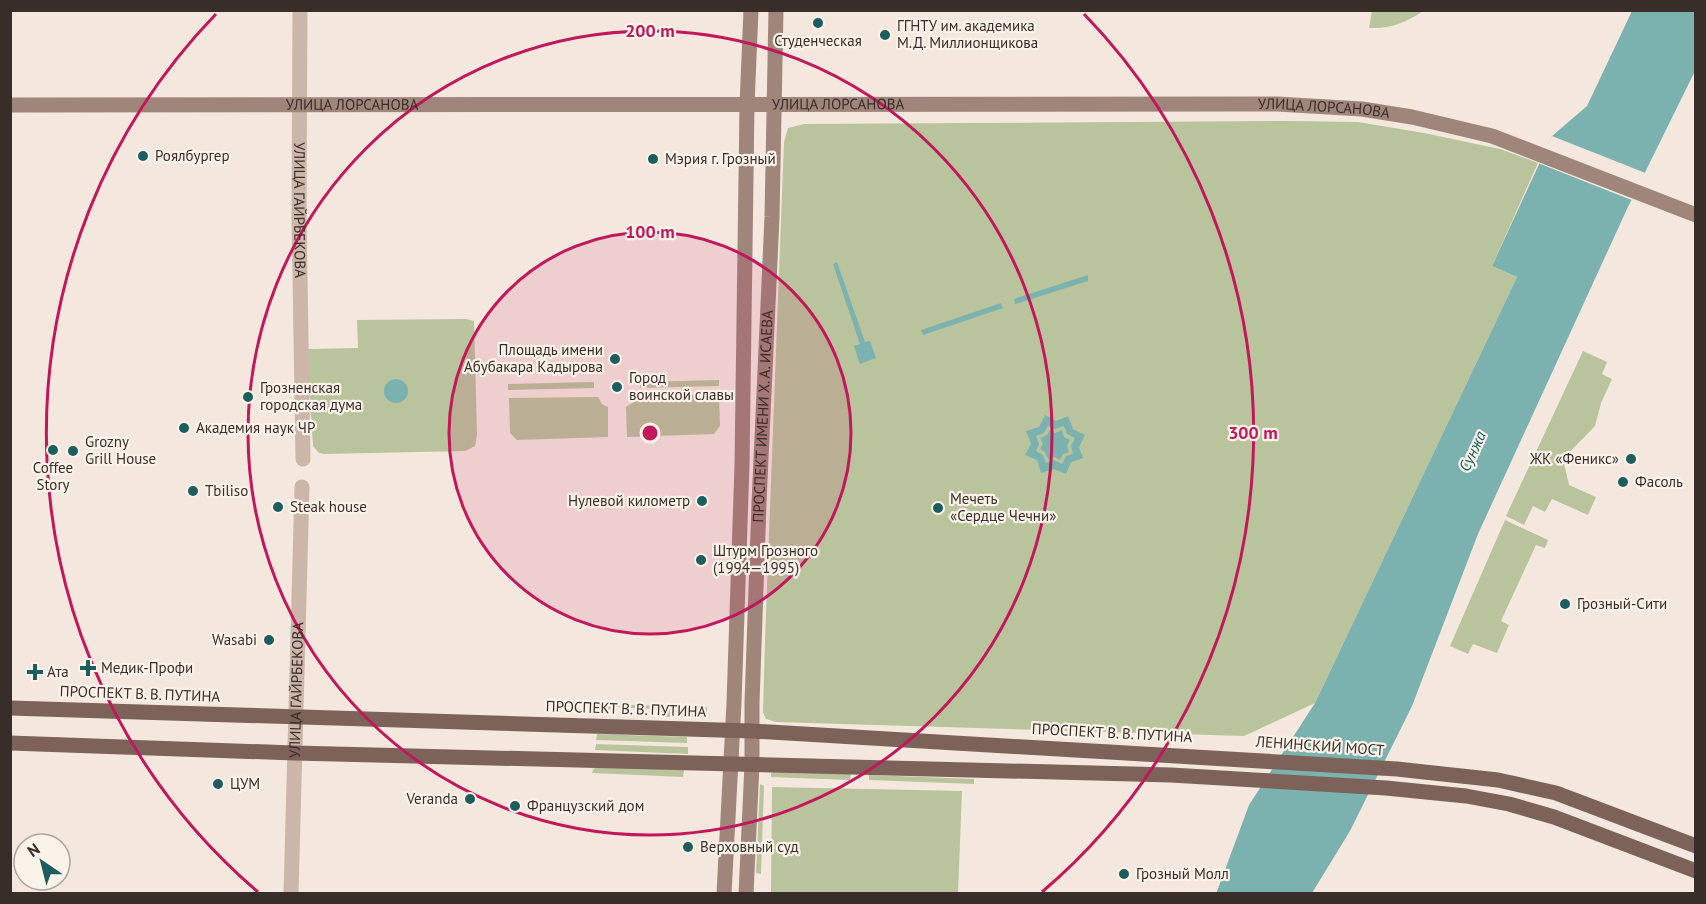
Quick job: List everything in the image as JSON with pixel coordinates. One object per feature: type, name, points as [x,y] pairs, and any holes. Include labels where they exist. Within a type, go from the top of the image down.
[{"type":"main road","name":"ПРОСПЕКТ ИМЕНИ Х. А. ИСАЕВА","points":[[724,894],[733,730],[742,472],[747,105],[751,10]]},
{"type":"main road","name":"ПРОСПЕКТ ИМЕНИ Х. А. ИСАЕВА","points":[[746,894],[759,503],[772,217],[776,10]]},
{"type":"main road","name":"УЛИЦА ЛОРСАНОВА","points":[[10,105],[1277,104],[1362,109],[1412,117],[1492,136],[1695,214]]},
{"type":"main road","name":"ПРОСПЕКТ В. В. ПУТИНА","points":[[10,708],[733,730],[1240,759]]},
{"type":"main road","points":[[10,743],[295,753],[1231,777],[1386,788],[1466,796],[1509,804],[1563,820],[1695,872]]},
{"type":"main road","name":"ЛЕНИНСКИЙ МОСТ","points":[[1240,759],[1397,769],[1498,780],[1556,793],[1695,846]]},
{"type":"street","name":"УЛИЦА ГАЙРБЕКОВА","points":[[300,10],[298,104],[303,459]]},
{"type":"street","name":"УЛИЦА ГАЙРБЕКОВА","points":[[291,894],[302,487]]},
{"type":"green space","points":[[1372,10],[1423,11],[1397,24],[1369,28]]},
{"type":"green space","points":[[1358,122],[1424,133],[1500,149],[1538,163],[1492,266],[1517,277],[1315,703],[1244,736],[776,722],[766,719],[763,712],[765,640],[784,142],[788,128],[804,124]]},
{"type":"green space","points":[[466,319],[474,321],[477,435],[475,446],[465,451],[319,453],[313,446],[307,349],[358,348],[357,320]]},
{"type":"green space","points":[[1583,351],[1607,362],[1602,374],[1612,379],[1601,403],[1595,426],[1563,459],[1569,485],[1596,497],[1588,515],[1552,499],[1545,512],[1533,506],[1524,525],[1506,516]]},
{"type":"green space","points":[[719,380],[719,386],[640,388],[640,382]]},
{"type":"green space","points":[[594,382],[594,388],[508,390],[508,384]]},
{"type":"green space","points":[[719,394],[720,426],[714,434],[627,437],[626,407],[639,396]]},
{"type":"green space","points":[[598,397],[602,404],[608,407],[608,437],[517,440],[510,433],[509,398]]},
{"type":"green space","points":[[1505,520],[1548,540],[1545,548],[1536,545],[1501,621],[1509,625],[1497,653],[1473,644],[1468,654],[1450,646]]},
{"type":"green space","points":[[599,704],[707,707],[707,717],[661,717],[656,709],[615,707],[598,715]]},
{"type":"green space","points":[[597,734],[687,737],[687,743],[596,740]]},
{"type":"green space","points":[[596,744],[688,747],[688,754],[595,750]]},
{"type":"green space","points":[[598,766],[684,770],[683,777],[592,773]]},
{"type":"green space","points":[[777,771],[851,774],[850,780],[771,777],[771,773]]},
{"type":"green space","points":[[869,775],[974,779],[974,784],[869,780]]},
{"type":"green space","points":[[760,784],[764,786],[761,874],[756,873]]},
{"type":"green space","points":[[772,787],[962,791],[958,893],[771,893]]},
{"type":"water","name":"Сунжа","points":[[1632,11],[1695,11],[1695,71],[1627,209],[1478,534],[1412,706],[1350,831],[1312,893],[1216,894],[1249,805],[1315,703],[1517,277],[1492,266],[1552,136],[1587,106]]},
{"type":"water","points":[[837,262],[865,342],[870,341],[876,358],[860,364],[854,346],[860,344],[833,264]]},
{"type":"water","points":[[1088,275],[1088,281],[1015,304],[1014,299]]},
{"type":"water","points":[[1001,303],[1003,308],[923,335],[921,330]]},
{"type":"water","points":[[396,379],[401,380],[407,386],[407,396],[401,402],[396,403],[391,402],[385,396],[384,391],[385,386],[391,380]]},
{"type":"water","points":[[1045,415],[1056,421],[1068,416],[1073,429],[1085,435],[1079,447],[1083,458],[1071,462],[1066,474],[1054,469],[1041,473],[1037,460],[1025,455],[1031,444],[1026,431],[1039,427]],"holes":[[[1048,426],[1055,429],[1064,426],[1067,434],[1075,438],[1071,446],[1073,454],[1066,456],[1062,464],[1054,460],[1046,463],[1043,455],[1036,451],[1039,444],[1036,436],[1044,433]]]},
{"type":"water","points":[[1050,430],[1055,433],[1062,430],[1064,437],[1070,440],[1067,446],[1069,452],[1063,454],[1060,460],[1055,457],[1048,459],[1045,452],[1040,449],[1043,444],[1040,438],[1047,435]]},
{"type":"pier","points":[[1552,136],[1648,174],[1634,201],[1538,163]]},
{"type":"place","name":"Студенческая","points":[[818,23]]},
{"type":"place","name":"ГГНТУ им. академика М.Д. Миллионщикова","points":[[885,35]]},
{"type":"place","name":"Роялбургер","points":[[143,156]]},
{"type":"place","name":"Мэрия г. Грозный","points":[[653,159]]},
{"type":"place","name":"Площадь имени Абубакара Кадырова","points":[[615,359]]},
{"type":"place","name":"Город воинской славы","points":[[617,387]]},
{"type":"place","name":"Грозненская городская дума","points":[[248,397]]},
{"type":"place","name":"Академия наук ЧР","points":[[184,428]]},
{"type":"place","name":"Coffee Story","points":[[53,450]]},
{"type":"place","name":"Grozny Grill House","points":[[73,451]]},
{"type":"place","name":"ЖК «Феникс»","points":[[1631,459]]},
{"type":"place","name":"Фасоль","points":[[1623,482]]},
{"type":"place","name":"Tbiliso","points":[[193,491]]},
{"type":"place","name":"Нулевой километр","points":[[702,501]]},
{"type":"place","name":"Steak house","points":[[278,507]]},
{"type":"place","name":"Мечеть «Сердце Чечни»","points":[[938,508]]},
{"type":"place","name":"Штурм Грозного (1994—1995)","points":[[701,560]]},
{"type":"place","name":"Грозный-Сити","points":[[1565,604]]},
{"type":"place","name":"Wasabi","points":[[269,640]]},
{"type":"place","name":"Медик-Профи","points":[[88,668]]},
{"type":"place","name":"Ата","points":[[35,672]]},
{"type":"place","name":"ЦУМ","points":[[218,784]]},
{"type":"place","name":"Veranda","points":[[470,799]]},
{"type":"place","name":"Французский дом","points":[[515,806]]},
{"type":"place","name":"Верховный суд","points":[[688,847]]},
{"type":"place","name":"Грозный Молл","points":[[1124,874]]}]
